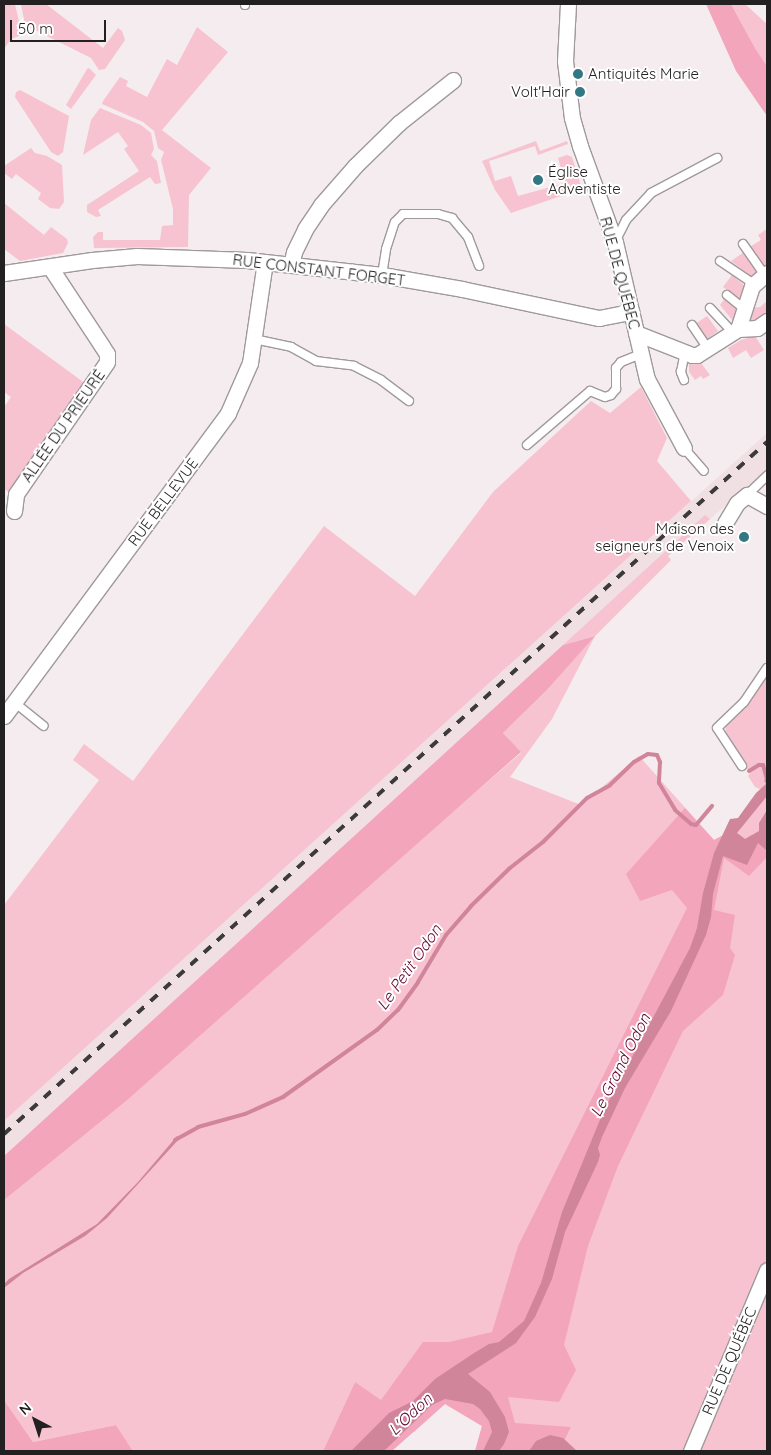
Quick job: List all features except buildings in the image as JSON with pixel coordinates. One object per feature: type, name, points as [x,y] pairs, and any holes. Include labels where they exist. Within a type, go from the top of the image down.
[{"type":"street","name":"RUE DE QUÉBEC","points":[[568,4],[565,61],[572,118],[580,146],[615,242],[647,379],[684,448]]},
{"type":"street","points":[[291,265],[294,252],[305,229],[355,166],[399,123],[453,80]]},
{"type":"street","name":"RUE CONSTANT FORGET","points":[[4,273],[92,260],[137,256],[265,262],[382,275],[462,289],[599,318],[632,312]]},
{"type":"street","name":"RUE BELLEVUE","points":[[4,716],[9,698],[228,413],[250,363],[265,262]]},
{"type":"street","name":"ALLÉE DU PRIEURÉ","points":[[14,511],[16,494],[107,362],[107,354],[50,267]]},
{"type":"street","points":[[736,331],[744,309],[762,278]]},
{"type":"street","points":[[636,333],[697,355],[736,331],[756,328],[767,321]]},
{"type":"street","points":[[725,523],[737,503],[747,494],[767,506]]},
{"type":"street","name":"RUE DE QUÉBEC","points":[[691,1451],[767,1270]]},
{"type":"lane","points":[[615,242],[626,220],[651,193],[717,158]]},
{"type":"lane","points":[[382,275],[386,249],[394,222],[404,214],[438,214],[452,218],[468,237],[480,266]]},
{"type":"lane","points":[[743,244],[762,278]]},
{"type":"lane","points":[[720,261],[762,278]]},
{"type":"lane","points":[[728,295],[744,309]]},
{"type":"lane","points":[[710,308],[736,331]]},
{"type":"lane","points":[[692,325],[708,349]]},
{"type":"lane","points":[[254,339],[291,347],[316,362],[354,366],[381,380],[409,401]]},
{"type":"lane","points":[[684,380],[681,372],[685,352]]},
{"type":"lane","points":[[527,445],[590,391],[605,397],[611,395],[616,389],[616,368],[621,362],[641,354]]},
{"type":"lane","points":[[684,448],[704,471]]},
{"type":"lane","points":[[747,494],[767,476]]},
{"type":"lane","points":[[742,766],[717,728],[744,702],[767,668]]},
{"type":"lane","points":[[9,698],[44,726]]},
{"type":"shaded area","points":[[6,4],[15,4],[22,35],[11,39],[4,49],[4,7]]},
{"type":"shaded area","points":[[21,4],[46,4],[103,48],[118,28],[122,31],[125,40],[105,69],[99,70],[91,58],[25,25]]},
{"type":"shaded area","points":[[706,4],[731,4],[767,66],[767,116],[736,71]]},
{"type":"shaded area","points":[[731,4],[745,4],[767,24],[767,66],[755,48]]},
{"type":"shaded area","points":[[197,27],[228,52],[162,130],[211,168],[189,195],[188,247],[94,248],[93,237],[98,232],[103,232],[103,240],[160,240],[162,226],[173,225],[173,209],[161,160],[164,152],[158,148],[154,131],[143,122],[102,104],[120,77],[128,81],[126,86],[147,97],[167,59],[177,65]]},
{"type":"shaded area","points":[[89,68],[96,75],[71,109],[66,105]]},
{"type":"shaded area","points":[[20,90],[69,116],[63,152],[58,156],[51,152],[15,97],[16,92]]},
{"type":"shaded area","points":[[100,108],[141,125],[151,133],[154,149],[151,155],[157,161],[161,183],[155,184],[150,177],[98,210],[101,216],[96,217],[87,212],[87,205],[139,171],[124,149],[128,146],[118,132],[83,155],[91,120]]},
{"type":"shaded area","points":[[536,141],[540,151],[567,141],[568,144],[538,155],[535,146],[489,161],[495,181],[511,176],[518,196],[565,183],[558,158],[567,155],[572,157],[582,189],[511,213],[495,190],[482,161]]},
{"type":"shaded area","points":[[31,148],[35,153],[47,156],[62,165],[64,202],[59,209],[50,208],[38,199],[41,193],[16,174],[12,179],[4,173],[4,166]]},
{"type":"shaded area","points":[[4,203],[44,235],[51,227],[67,239],[68,243],[63,253],[20,261],[4,249]]},
{"type":"shaded area","points":[[767,229],[767,265],[763,268],[748,248],[761,240],[758,235]]},
{"type":"shaded area","points":[[744,252],[758,273],[752,277],[731,261]]},
{"type":"shaded area","points":[[732,275],[746,287],[740,300],[723,287]]},
{"type":"shaded area","points":[[725,298],[738,309],[733,321],[720,305]]},
{"type":"shaded area","points":[[767,301],[767,316],[747,323],[748,308],[760,307]]},
{"type":"shaded area","points":[[707,316],[718,331],[707,339],[695,324]]},
{"type":"shaded area","points":[[4,324],[86,384],[10,493],[4,489],[4,407],[11,397],[4,392]]},
{"type":"shaded area","points":[[755,336],[764,350],[751,358],[746,350],[733,358],[728,348],[741,340]]},
{"type":"shaded area","points":[[701,363],[710,375],[703,379],[701,376],[695,380],[689,372],[689,364]]},
{"type":"shaded area","points":[[641,387],[667,438],[657,461],[691,501],[4,1121],[4,905],[99,780],[73,760],[84,744],[133,781],[324,526],[415,596],[493,492],[591,401],[610,413]]},
{"type":"shaded area","points":[[767,433],[767,469],[668,556],[671,560],[595,636],[563,645],[4,1156],[4,1121]]},
{"type":"shaded area","points":[[705,515],[710,519],[668,556],[671,560],[595,636],[552,719],[510,777],[581,805],[639,756],[714,840],[733,830],[764,791],[755,787],[748,776],[750,773],[725,734],[726,726],[746,704],[767,673],[767,1451],[475,1451],[482,1426],[445,1404],[414,1432],[355,1382],[323,1451],[133,1451],[116,1425],[33,1442],[4,1400],[4,1200],[521,753],[503,733],[546,691],[594,636],[563,645]]},
{"type":"shaded area","points":[[595,636],[546,691],[503,733],[521,752],[126,1101],[4,1200],[4,1156],[563,645]]},
{"type":"shaded area","points":[[685,808],[714,840],[733,830],[745,839],[752,835],[767,851],[767,857],[749,876],[724,858],[714,910],[735,915],[730,948],[735,955],[723,995],[683,1031],[618,1166],[588,1246],[564,1345],[576,1370],[559,1402],[508,1397],[515,1423],[571,1427],[559,1451],[475,1451],[482,1426],[445,1404],[392,1451],[323,1451],[355,1382],[381,1400],[423,1342],[449,1342],[492,1332],[518,1246],[687,908],[672,890],[640,901],[626,874]]},
{"type":"shaded area","points":[[4,1400],[33,1442],[116,1425],[133,1451],[4,1451]]},
{"type":"water","name":"L'Odon","points":[[767,778],[767,796],[737,833],[745,839],[759,831],[759,823],[767,810],[767,851],[758,843],[747,865],[723,856],[713,894],[711,917],[706,935],[671,1011],[625,1088],[602,1137],[598,1148],[600,1155],[598,1162],[565,1232],[552,1279],[535,1317],[516,1343],[468,1374],[490,1392],[505,1417],[509,1432],[504,1444],[499,1451],[483,1451],[492,1432],[489,1421],[480,1409],[473,1404],[445,1399],[432,1405],[384,1451],[351,1451],[389,1413],[413,1401],[435,1379],[489,1344],[499,1342],[524,1321],[541,1283],[562,1212],[604,1110],[690,948],[697,928],[703,893],[714,853],[730,819],[738,818],[756,793],[766,784],[764,780]]},
{"type":"water","points":[[177,1136],[179,1139],[107,1218],[85,1236],[23,1273],[4,1288],[4,1284],[9,1279],[97,1224],[138,1182]]},
{"type":"water","points":[[550,1435],[563,1438],[577,1451],[529,1451],[536,1441]]},
{"type":"waterway","name":"Le Petit Odon","points":[[175,1140],[198,1127],[245,1114],[283,1097],[377,1030],[398,1010],[418,982],[446,935],[471,906],[510,868],[543,842],[587,798],[610,785],[634,762],[648,754],[657,755],[660,762],[659,783],[675,810],[691,824],[696,825],[712,806]]},
{"type":"waterway","name":"Le Petit Odon","points":[[749,771],[759,765],[763,765],[767,779]]},
{"type":"railway","points":[[4,1134],[767,442]]},
{"type":"place","name":"Antiquités Marie","points":[[578,74]]},
{"type":"place","name":"Volt'Hair","points":[[580,92]]},
{"type":"place","name":"Église Adventiste","points":[[538,180]]},
{"type":"place","name":"Maison des seigneurs de Venoix","points":[[744,537]]},
{"type":"water label","name":"Le Grand Odon","points":[[620,1065]]}]
